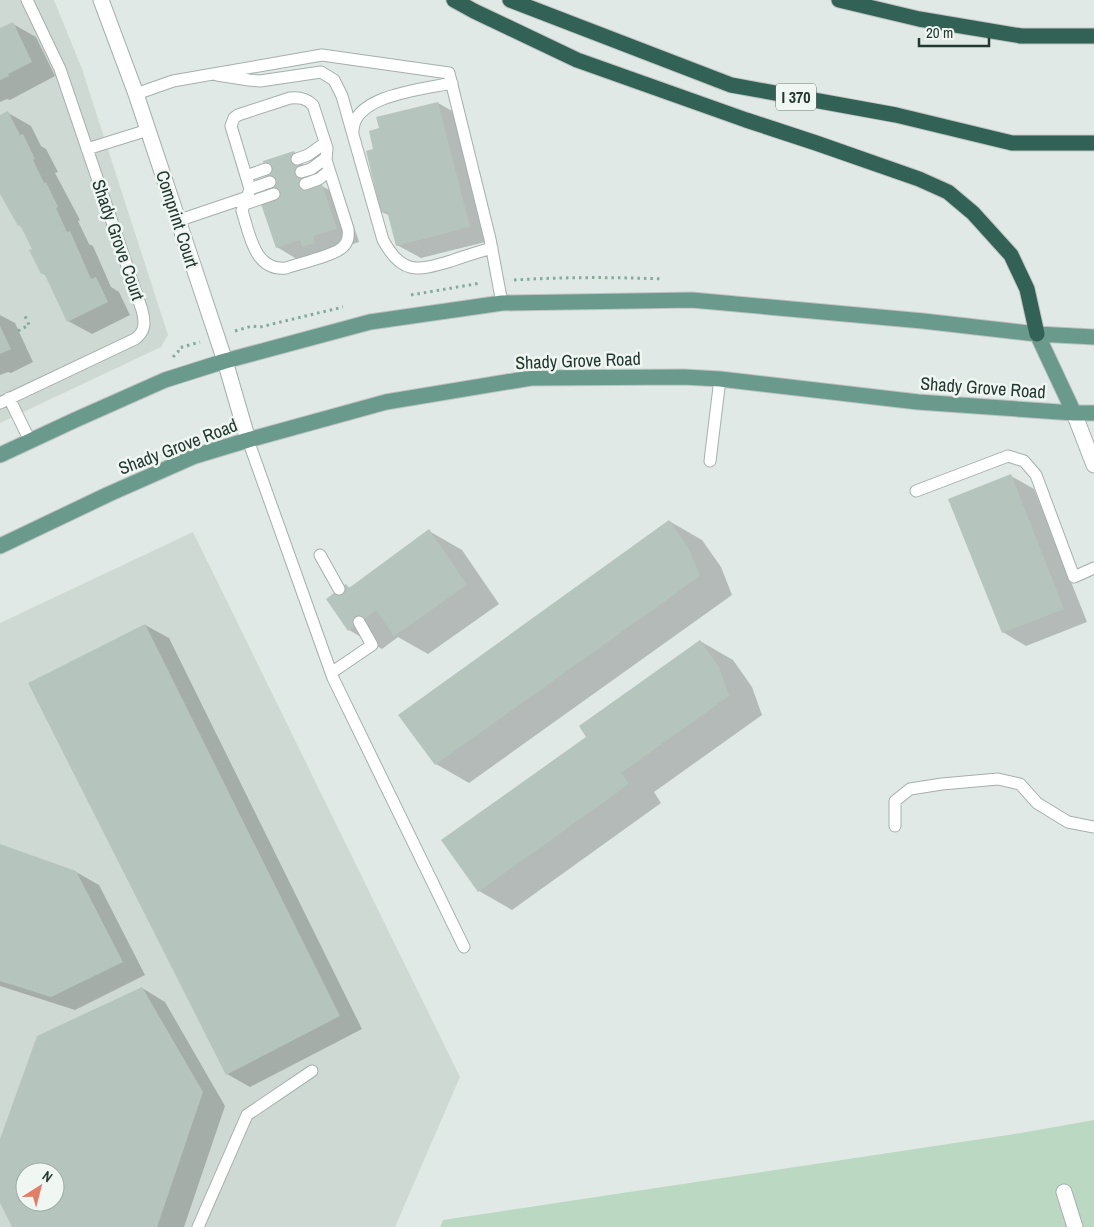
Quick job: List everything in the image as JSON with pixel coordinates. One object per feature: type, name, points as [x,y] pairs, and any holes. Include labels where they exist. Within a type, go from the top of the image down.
[{"type":"highway","points":[[454,0],[577,60],[919,179],[948,192],[973,213],[1011,255],[1027,289],[1037,334]]},
{"type":"highway","name":"I 370","points":[[510,0],[731,85],[896,115],[1012,143],[1094,143]]},
{"type":"highway","points":[[840,0],[920,19],[1021,36],[1094,36]]},
{"type":"main road","points":[[0,455],[165,380],[224,361],[370,322],[502,303],[692,300],[923,321],[1037,334],[1094,336]]},
{"type":"main road","points":[[1037,334],[1074,414]]},
{"type":"main road","name":"Shady Grove Road","points":[[0,546],[109,494],[195,456],[386,402],[531,378],[684,377],[720,379],[918,402],[1074,414],[1094,413]]},
{"type":"street","name":"Comprint Court","points":[[101,0],[136,94],[248,440]]},
{"type":"street","points":[[1074,414],[1094,465]]},
{"type":"street","points":[[1064,1192],[1076,1227]]},
{"type":"lane","name":"Shady Grove Court","points":[[5,400],[135,339],[144,328],[142,310],[60,69],[27,0]]},
{"type":"lane","points":[[136,94],[172,81],[322,55],[449,73],[492,248],[502,303]]},
{"type":"lane","points":[[208,74],[252,81],[308,73],[321,72],[326,74],[338,85],[383,240],[394,257],[412,267],[426,269],[492,248]]},
{"type":"lane","points":[[353,132],[353,124],[358,114],[377,101],[452,83]]},
{"type":"lane","points":[[290,98],[305,99],[313,105],[325,143],[328,150],[326,158],[329,171],[348,229],[347,242],[336,252],[286,268],[274,268],[264,262],[256,253],[243,214],[248,197],[246,176],[231,131],[232,122],[238,115],[290,98]]},
{"type":"lane","points":[[87,150],[148,130]]},
{"type":"lane","points":[[297,159],[308,155],[325,143]]},
{"type":"lane","points":[[301,172],[311,169],[326,158]]},
{"type":"lane","points":[[246,176],[266,169]]},
{"type":"lane","points":[[305,184],[319,179],[329,171]]},
{"type":"lane","points":[[248,197],[270,182]]},
{"type":"lane","points":[[177,221],[248,197],[274,194]]},
{"type":"lane","points":[[710,462],[720,379]]},
{"type":"lane","points":[[5,400],[30,441]]},
{"type":"lane","points":[[248,440],[331,673],[464,947]]},
{"type":"lane","points":[[916,491],[1008,456],[1024,461],[1036,475],[1074,577],[1094,568]]},
{"type":"lane","points":[[320,555],[339,589]]},
{"type":"lane","points":[[331,673],[372,644],[359,622]]},
{"type":"lane","points":[[894,826],[895,801],[910,789],[998,779],[1020,784],[1037,802],[1068,822],[1094,827]]},
{"type":"lane","points":[[198,1227],[247,1115],[312,1071]]},
{"type":"path","points":[[25,316],[28,323]]},
{"type":"path","points":[[18,331],[34,320]]},
{"type":"shaded area","points":[[0,0],[54,0],[82,69],[168,335],[161,347],[0,423]]},
{"type":"shaded area","points":[[193,532],[460,1077],[395,1227],[0,1227],[0,623]]},
{"type":"green space","points":[[1094,1120],[1094,1227],[440,1227],[443,1220],[1021,1133]]},
{"type":"building","points":[[13,22],[32,62],[0,80],[0,28]]},
{"type":"building","points":[[438,102],[470,227],[396,246],[387,211],[381,213],[366,151],[373,149],[369,131],[379,128],[376,117]]},
{"type":"building","points":[[8,111],[20,135],[23,134],[35,159],[33,160],[58,207],[56,208],[67,232],[70,231],[91,279],[96,277],[108,302],[67,322],[44,273],[41,274],[29,250],[32,249],[20,225],[18,226],[0,194],[0,115]]},
{"type":"building","points":[[294,151],[307,189],[322,184],[337,229],[313,236],[315,243],[302,247],[300,240],[276,248],[261,204],[276,200],[263,161]]},
{"type":"building","points":[[0,326],[11,349],[0,354]]},
{"type":"building","points":[[1011,474],[1064,609],[1002,633],[948,499]]},
{"type":"building","points":[[669,520],[688,547],[700,576],[435,765],[398,715]]},
{"type":"building","points":[[429,529],[467,585],[394,636],[376,610],[348,631],[326,599],[346,584],[349,588]]},
{"type":"building","points":[[145,624],[340,1016],[226,1075],[28,683]]},
{"type":"building","points":[[700,640],[719,667],[729,696],[621,773],[629,784],[478,892],[441,840],[586,737],[579,726]]},
{"type":"building","points":[[0,844],[76,871],[123,962],[51,997],[0,981]]},
{"type":"building","points":[[142,987],[203,1092],[157,1227],[12,1227],[0,1203],[0,1139],[37,1036]]}]
